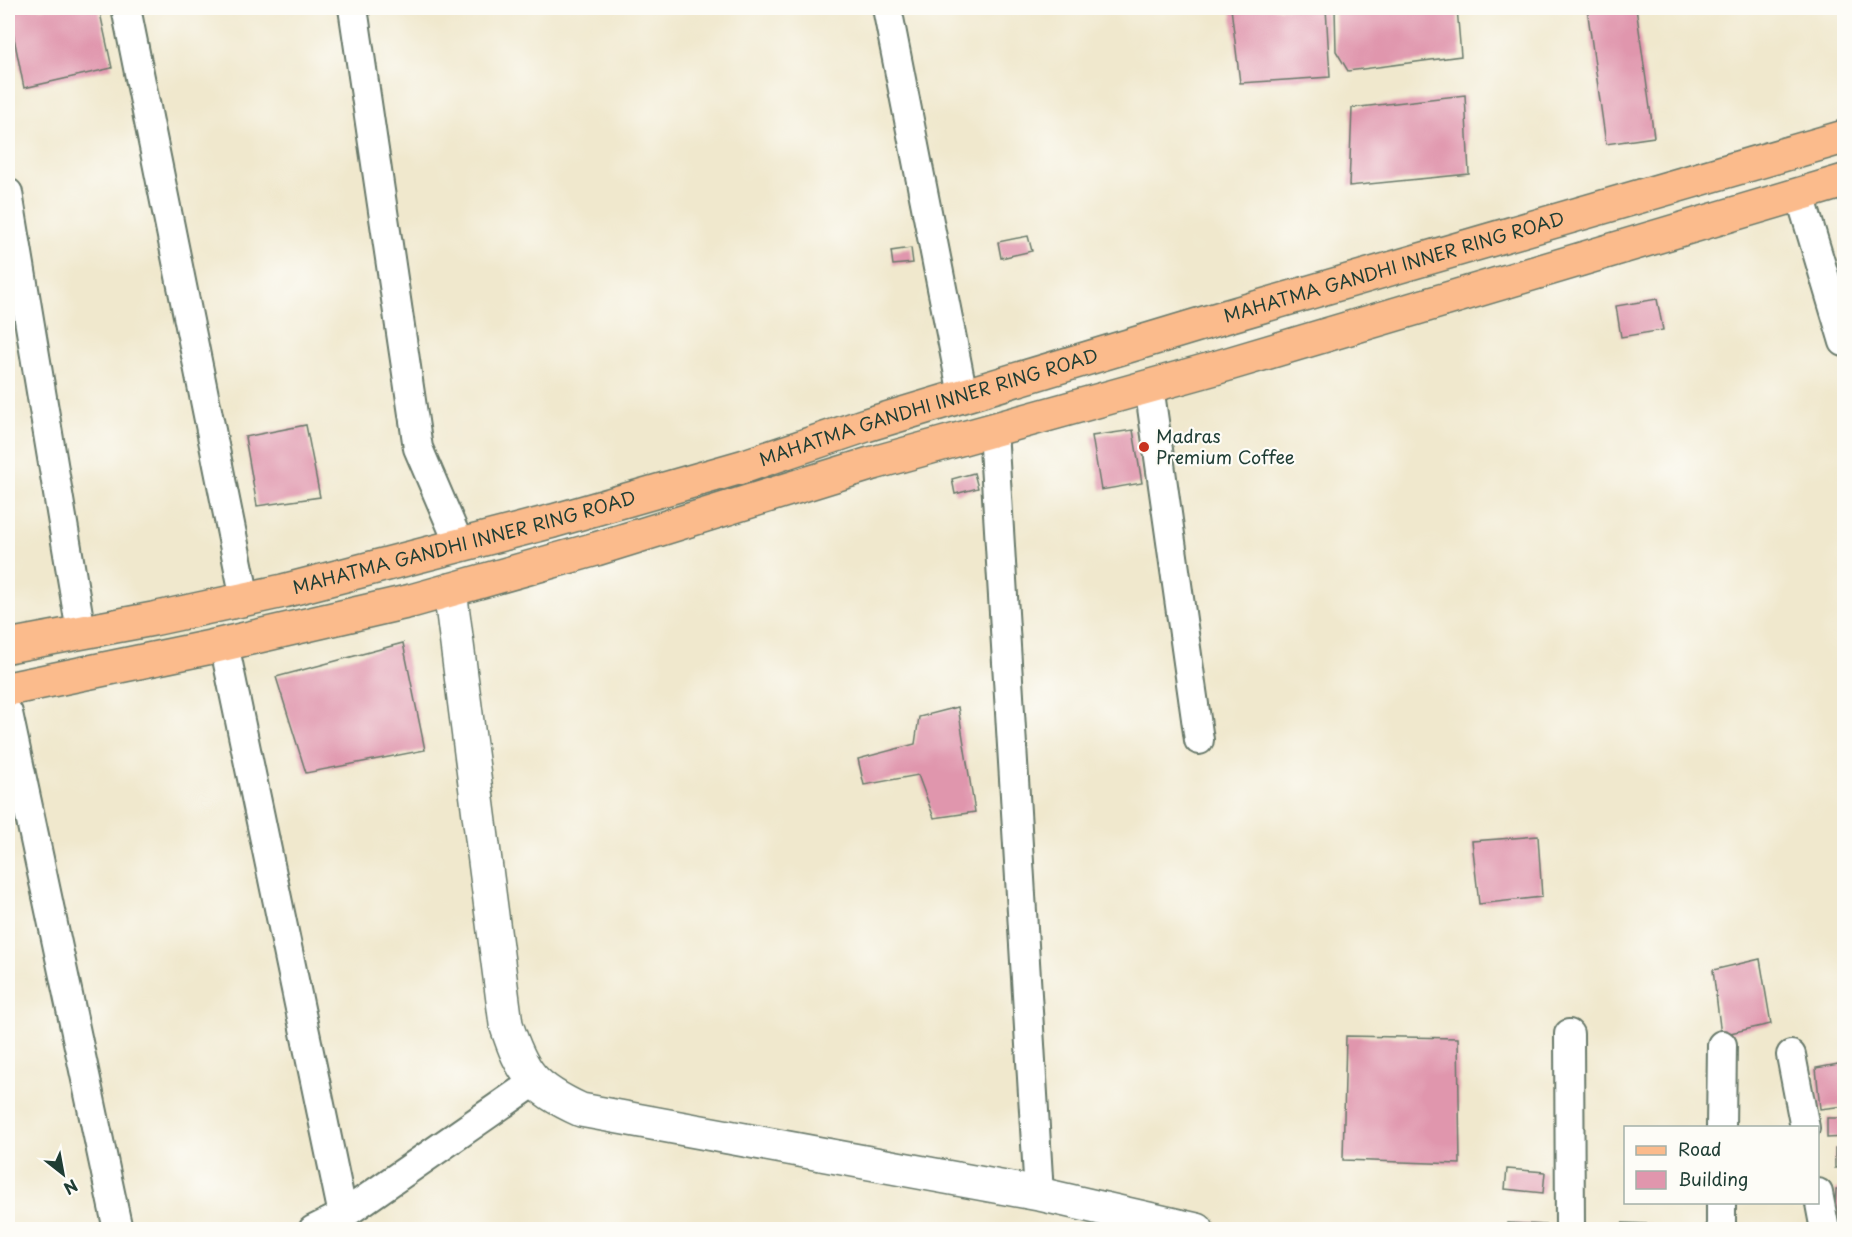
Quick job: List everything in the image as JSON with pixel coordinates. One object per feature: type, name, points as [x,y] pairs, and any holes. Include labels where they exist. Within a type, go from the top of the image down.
[{"type":"main road","name":"MAHATMA GANDHI INNER RING ROAD","points":[[8,646],[245,599],[460,546],[745,466],[963,395],[1845,137]]},
{"type":"main road","name":"MAHATMA GANDHI INNER RING ROAD","points":[[8,689],[224,644],[411,601],[596,549],[870,464],[1149,386],[1845,181]]},
{"type":"street","points":[[126,8],[245,599]]},
{"type":"street","points":[[352,8],[418,448],[460,546]]},
{"type":"street","points":[[887,8],[963,395]]},
{"type":"street","points":[[8,193],[81,632]]},
{"type":"street","points":[[1800,195],[1845,342]]},
{"type":"street","points":[[1149,386],[1199,740]]},
{"type":"street","points":[[993,430],[1039,1194]]},
{"type":"street","points":[[450,590],[506,1024],[516,1054],[534,1082],[554,1098],[581,1110],[1039,1194],[1197,1230]]},
{"type":"street","points":[[224,644],[343,1215]]},
{"type":"street","points":[[8,713],[118,1230]]},
{"type":"street","points":[[1569,1034],[1570,1230]]},
{"type":"street","points":[[1721,1126],[1722,1045]]},
{"type":"street","points":[[1791,1055],[1805,1126]]},
{"type":"street","points":[[314,1230],[343,1215],[534,1082]]},
{"type":"street","points":[[1819,1198],[1825,1230]]},
{"type":"street","points":[[1721,1204],[1721,1230]]},
{"type":"building","points":[[8,8],[99,8],[112,68],[24,88]]},
{"type":"building","points":[[1231,8],[1326,8],[1330,77],[1240,83]]},
{"type":"building","points":[[1335,8],[1457,8],[1461,56],[1348,71],[1336,51]]},
{"type":"building","points":[[1587,8],[1636,8],[1654,137],[1606,144]]},
{"type":"building","points":[[1465,95],[1469,174],[1349,186],[1352,108]]},
{"type":"building","points":[[1028,236],[1032,251],[1001,258],[998,242]]},
{"type":"building","points":[[911,248],[913,263],[893,265],[891,251]]},
{"type":"building","points":[[1657,299],[1663,330],[1621,337],[1616,306]]},
{"type":"building","points":[[306,425],[320,497],[257,506],[245,437]]},
{"type":"building","points":[[1133,430],[1142,483],[1101,490],[1092,436]]},
{"type":"building","points":[[974,473],[978,488],[955,494],[952,479]]},
{"type":"building","points":[[403,643],[425,750],[306,773],[276,677]]},
{"type":"building","points":[[958,707],[975,812],[934,818],[918,775],[864,785],[858,759],[915,744],[919,717]]},
{"type":"building","points":[[1538,836],[1542,897],[1479,904],[1472,841]]},
{"type":"building","points":[[1760,959],[1771,1024],[1721,1035],[1713,970]]},
{"type":"building","points":[[1346,1036],[1458,1038],[1460,1164],[1343,1160]]},
{"type":"building","points":[[1844,1063],[1844,1106],[1820,1109],[1816,1068]]},
{"type":"building","points":[[1827,1118],[1844,1118],[1844,1137],[1827,1138]]},
{"type":"building","points":[[1835,1148],[1844,1149],[1844,1168],[1835,1168]]},
{"type":"building","points":[[1507,1169],[1545,1172],[1543,1193],[1505,1189]]},
{"type":"building","points":[[1836,1189],[1844,1189],[1844,1230],[1834,1230]]},
{"type":"building","points":[[1507,1223],[1546,1225],[1546,1230],[1507,1230]]},
{"type":"building","points":[[1622,1223],[1650,1224],[1650,1230],[1622,1230]]},
{"type":"place","name":"Madras Premium Coffee","points":[[1144,447]]}]
